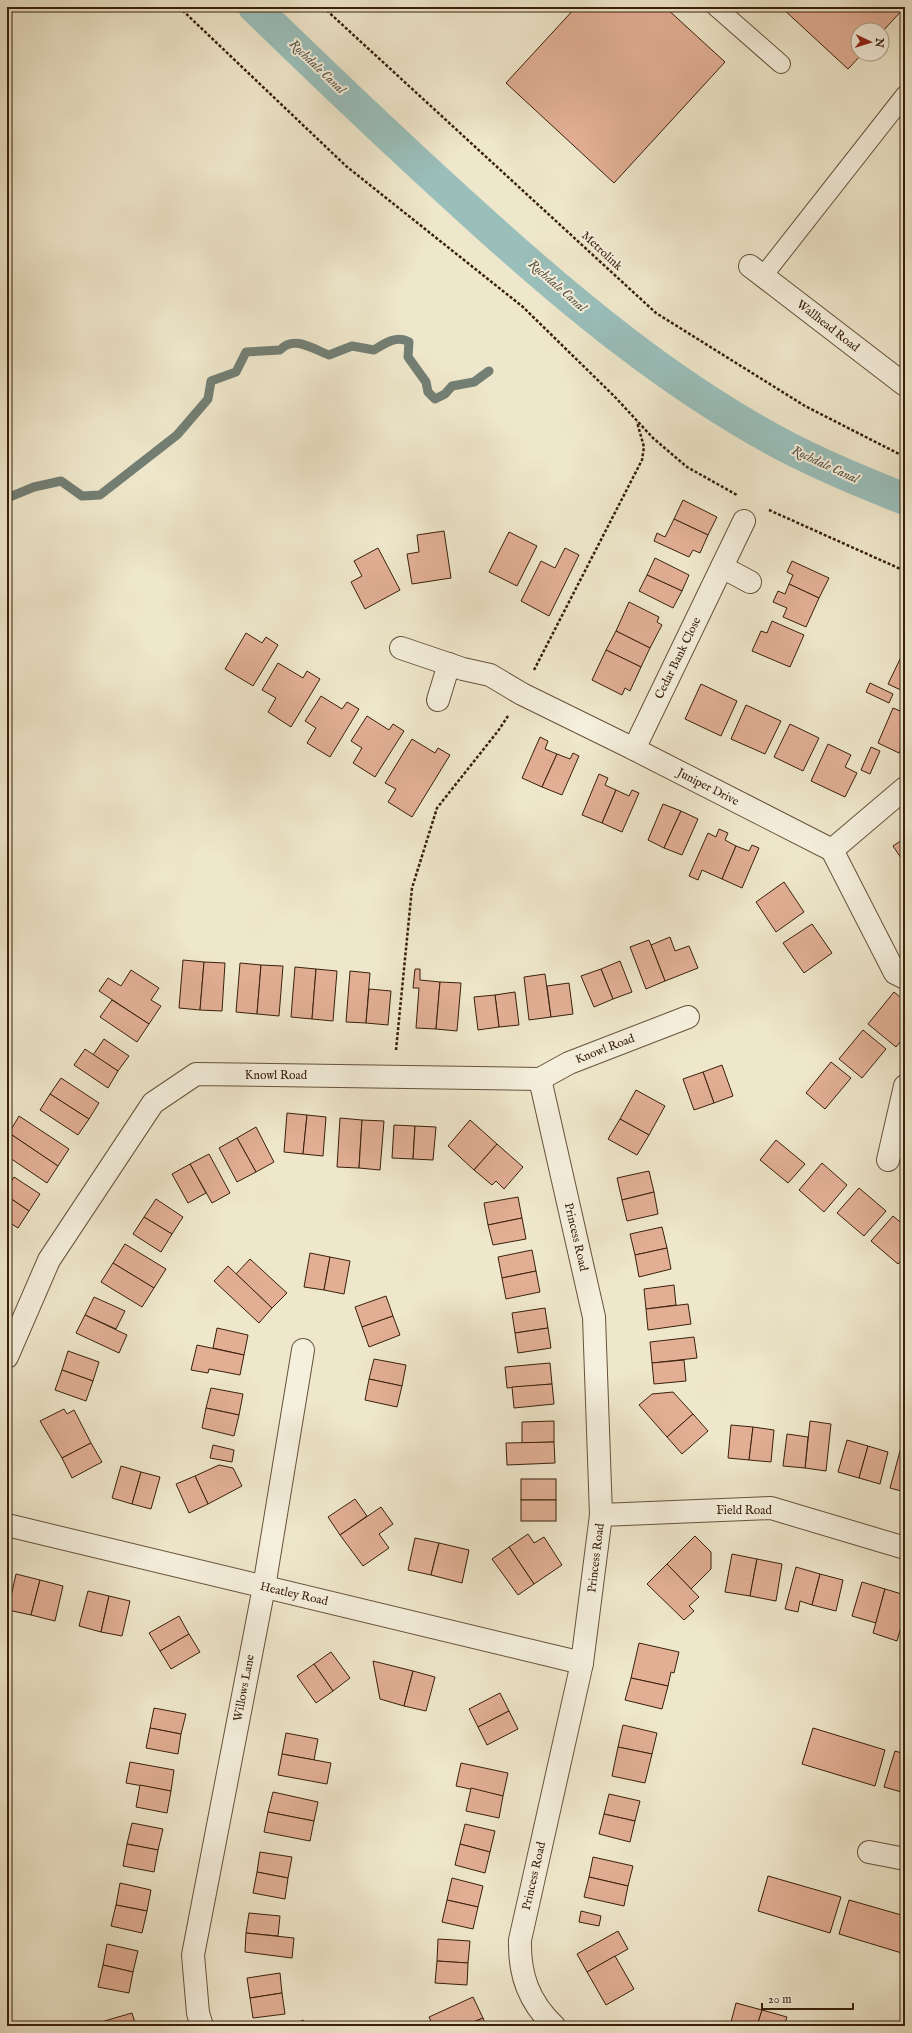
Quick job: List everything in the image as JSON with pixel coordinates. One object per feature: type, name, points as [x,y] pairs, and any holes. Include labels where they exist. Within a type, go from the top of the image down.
[{"type":"street","name":"Wallhead Road","points":[[756,271],[905,385]]},
{"type":"street","name":"Cedar Bank Close","points":[[634,749],[744,521]]},
{"type":"street","points":[[722,567],[750,582]]},
{"type":"street","name":"Juniper Drive","points":[[401,648],[449,664],[490,675],[522,694],[634,749],[832,850]]},
{"type":"street","points":[[438,700],[449,664]]},
{"type":"street","points":[[905,788],[832,850],[894,973],[905,978]]},
{"type":"street","name":"Knowl Road","points":[[7,1357],[49,1260],[153,1103],[196,1074],[393,1076],[540,1080],[568,1063],[688,1016]]},
{"type":"street","name":"Princess Road","points":[[540,1080],[594,1317],[601,1515],[582,1663],[520,1940],[520,1959],[524,1979],[540,2013],[554,2026]]},
{"type":"street","points":[[888,1160],[905,1086]]},
{"type":"street","name":"Willows Lane","points":[[202,2026],[198,2013],[193,1955],[264,1587],[303,1350]]},
{"type":"street","name":"Field Road","points":[[601,1515],[771,1508],[905,1548]]},
{"type":"street","name":"Heatley Road","points":[[7,1526],[582,1663]]},
{"type":"street","points":[[869,1852],[905,1859]]},
{"type":"lane","points":[[716,7],[781,64]]},
{"type":"lane","points":[[756,271],[905,95]]},
{"type":"path","points":[[179,7],[346,166],[523,307],[637,420],[653,438],[687,467],[744,498]]},
{"type":"path","name":"Metrolink","points":[[323,7],[656,313],[805,406],[905,458]]},
{"type":"path","points":[[393,1076],[412,888],[437,808],[498,731],[522,694],[642,460],[644,447],[637,420]]},
{"type":"path","points":[[767,509],[905,571]]},
{"type":"building","points":[[576,7],[665,7],[725,62],[614,183],[506,83]]},
{"type":"building","points":[[781,7],[905,7],[890,23],[890,22],[850,22],[850,62],[855,62],[848,69]]},
{"type":"building","points":[[905,310],[905,353],[901,353]]},
{"type":"building","points":[[683,500],[717,517],[708,535],[674,519]]},
{"type":"building","points":[[674,519],[708,535],[700,553],[693,550],[689,557],[654,541],[657,533],[665,537]]},
{"type":"building","points":[[444,531],[451,578],[412,584],[407,554],[419,552],[417,535]]},
{"type":"building","points":[[509,532],[537,546],[517,586],[489,572]]},
{"type":"building","points":[[378,548],[400,590],[365,609],[351,582],[362,576],[354,561]]},
{"type":"building","points":[[565,548],[579,555],[549,616],[521,601],[541,561],[555,568]]},
{"type":"building","points":[[655,558],[689,575],[682,591],[647,575]]},
{"type":"building","points":[[792,561],[829,578],[819,598],[789,584],[793,575],[787,572]]},
{"type":"building","points":[[647,575],[682,591],[673,608],[639,591]]},
{"type":"building","points":[[789,584],[819,598],[806,627],[783,617],[787,608],[773,602],[778,591],[785,594]]},
{"type":"building","points":[[629,602],[659,617],[657,622],[662,625],[650,648],[616,631]]},
{"type":"building","points":[[772,621],[804,635],[790,667],[752,651],[761,631],[767,633]]},
{"type":"building","points":[[616,631],[650,648],[641,667],[606,650]]},
{"type":"building","points":[[246,633],[262,643],[266,637],[278,645],[253,686],[225,669]]},
{"type":"building","points":[[606,650],[641,667],[630,691],[625,688],[622,695],[592,680]]},
{"type":"building","points":[[902,655],[905,656],[905,692],[888,684]]},
{"type":"building","points":[[278,663],[303,678],[307,671],[320,679],[291,727],[268,712],[276,698],[262,690]]},
{"type":"building","points":[[870,683],[893,694],[889,703],[866,692]]},
{"type":"building","points":[[701,684],[737,701],[721,736],[685,719]]},
{"type":"building","points":[[321,696],[342,709],[347,702],[359,709],[330,757],[307,743],[316,728],[305,721]]},
{"type":"building","points":[[746,705],[781,721],[765,754],[731,739]]},
{"type":"building","points":[[893,708],[905,713],[905,740],[899,753],[878,743]]},
{"type":"building","points":[[367,716],[389,730],[393,724],[404,731],[375,777],[353,763],[362,748],[351,741]]},
{"type":"building","points":[[790,724],[819,738],[803,771],[774,757]]},
{"type":"building","points":[[540,737],[548,741],[545,749],[557,754],[542,787],[522,778]]},
{"type":"building","points":[[412,739],[435,753],[438,748],[450,755],[412,817],[388,802],[396,789],[385,783]]},
{"type":"building","points":[[828,744],[851,755],[845,767],[857,773],[845,797],[811,781]]},
{"type":"building","points":[[871,747],[880,751],[870,774],[861,770]]},
{"type":"building","points":[[573,753],[579,756],[562,795],[542,787],[557,754],[570,759]]},
{"type":"building","points":[[599,774],[608,778],[605,785],[616,790],[602,823],[582,815]]},
{"type":"building","points":[[616,790],[629,796],[632,790],[639,793],[622,832],[602,823]]},
{"type":"building","points":[[663,804],[681,811],[664,848],[648,840]]},
{"type":"building","points":[[681,811],[698,819],[682,855],[664,848]]},
{"type":"building","points":[[719,829],[728,833],[725,840],[736,846],[722,879],[702,870],[698,880],[689,876],[708,833],[716,837]]},
{"type":"building","points":[[905,838],[905,864],[893,846]]},
{"type":"building","points":[[752,845],[759,848],[742,888],[722,879],[736,846],[749,851]]},
{"type":"building","points":[[784,882],[804,912],[776,932],[756,902]]},
{"type":"building","points":[[812,924],[832,953],[804,973],[783,943]]},
{"type":"building","points":[[670,937],[675,951],[689,946],[698,968],[665,981],[651,945]]},
{"type":"building","points":[[649,940],[665,981],[646,989],[630,947]]},
{"type":"building","points":[[183,960],[204,962],[200,1010],[179,1008]]},
{"type":"building","points":[[620,961],[632,992],[613,999],[601,969]]},
{"type":"building","points":[[204,962],[225,963],[222,1011],[200,1010]]},
{"type":"building","points":[[240,963],[261,965],[257,1014],[236,1012]]},
{"type":"building","points":[[261,965],[283,966],[279,1016],[257,1014]]},
{"type":"building","points":[[295,967],[316,969],[312,1019],[291,1017]]},
{"type":"building","points":[[316,969],[337,971],[333,1021],[312,1019]]},
{"type":"building","points":[[415,969],[420,969],[420,980],[440,982],[436,1029],[416,1028],[419,988],[413,988]]},
{"type":"building","points":[[601,969],[613,999],[594,1007],[581,976]]},
{"type":"building","points":[[131,970],[159,988],[151,1000],[161,1006],[149,1024],[99,991],[108,978],[121,986]]},
{"type":"building","points":[[350,971],[370,973],[366,1023],[346,1022]]},
{"type":"building","points":[[545,974],[551,1017],[529,1020],[524,977]]},
{"type":"building","points":[[440,982],[461,983],[457,1031],[436,1029]]},
{"type":"building","points":[[569,983],[573,1014],[551,1017],[547,986]]},
{"type":"building","points":[[369,989],[391,991],[388,1025],[366,1023]]},
{"type":"building","points":[[515,992],[519,1025],[499,1027],[495,995]]},
{"type":"building","points":[[894,992],[905,1001],[905,1036],[896,1047],[868,1024]]},
{"type":"building","points":[[495,995],[499,1027],[478,1030],[474,997]]},
{"type":"building","points":[[112,1000],[149,1024],[137,1042],[100,1017]]},
{"type":"building","points":[[863,1030],[886,1049],[862,1078],[839,1059]]},
{"type":"building","points":[[104,1039],[129,1056],[118,1071],[93,1055]]},
{"type":"building","points":[[85,1049],[118,1071],[108,1088],[74,1065]]},
{"type":"building","points":[[831,1062],[851,1078],[825,1109],[806,1093]]},
{"type":"building","points":[[722,1065],[733,1096],[714,1103],[703,1072]]},
{"type":"building","points":[[703,1072],[714,1103],[694,1110],[683,1079]]},
{"type":"building","points":[[61,1078],[99,1103],[89,1119],[50,1094]]},
{"type":"building","points":[[636,1090],[665,1106],[649,1135],[620,1119]]},
{"type":"building","points":[[50,1094],[89,1119],[78,1135],[40,1110]]},
{"type":"building","points":[[287,1113],[307,1115],[303,1154],[284,1152]]},
{"type":"building","points":[[307,1115],[326,1117],[323,1156],[303,1154]]},
{"type":"building","points":[[19,1116],[69,1149],[58,1166],[9,1133]]},
{"type":"building","points":[[340,1118],[362,1120],[359,1168],[337,1167]]},
{"type":"building","points":[[620,1119],[649,1135],[637,1155],[608,1139]]},
{"type":"building","points":[[362,1120],[384,1121],[380,1170],[359,1168]]},
{"type":"building","points":[[470,1120],[497,1144],[474,1170],[448,1146]]},
{"type":"building","points":[[394,1125],[415,1126],[413,1159],[392,1158]]},
{"type":"building","points":[[415,1126],[436,1127],[433,1160],[413,1159]]},
{"type":"building","points":[[256,1127],[274,1162],[256,1172],[237,1138]]},
{"type":"building","points":[[9,1133],[58,1166],[47,1183],[7,1156],[7,1136]]},
{"type":"building","points":[[237,1138],[256,1172],[237,1182],[219,1148]]},
{"type":"building","points":[[776,1140],[805,1164],[788,1183],[760,1160]]},
{"type":"building","points":[[497,1144],[523,1167],[504,1189],[496,1181],[492,1185],[474,1170]]},
{"type":"building","points":[[209,1154],[230,1193],[212,1203],[190,1164]]},
{"type":"building","points":[[822,1163],[847,1185],[824,1212],[799,1190]]},
{"type":"building","points":[[190,1164],[206,1193],[188,1203],[172,1174]]},
{"type":"building","points":[[649,1171],[654,1192],[622,1200],[617,1178]]},
{"type":"building","points":[[14,1177],[40,1194],[29,1211],[7,1196],[7,1188]]},
{"type":"building","points":[[859,1188],[886,1211],[864,1236],[837,1213]]},
{"type":"building","points":[[654,1192],[658,1214],[627,1221],[622,1200]]},
{"type":"building","points":[[7,1196],[29,1211],[18,1228],[7,1221]]},
{"type":"building","points":[[518,1197],[522,1218],[488,1225],[484,1203]]},
{"type":"building","points":[[156,1199],[183,1217],[172,1234],[144,1217]]},
{"type":"building","points":[[893,1216],[905,1226],[905,1256],[898,1264],[871,1241]]},
{"type":"building","points":[[144,1217],[172,1234],[161,1252],[133,1234]]},
{"type":"building","points":[[522,1218],[526,1239],[493,1245],[488,1225]]},
{"type":"building","points":[[662,1227],[667,1248],[635,1255],[630,1234]]},
{"type":"building","points":[[125,1244],[166,1269],[154,1288],[113,1263]]},
{"type":"building","points":[[667,1248],[671,1269],[639,1277],[635,1255]]},
{"type":"building","points":[[532,1250],[536,1271],[502,1278],[498,1257]]},
{"type":"building","points":[[310,1253],[330,1257],[324,1290],[304,1287]]},
{"type":"building","points":[[330,1257],[350,1261],[344,1294],[324,1290]]},
{"type":"building","points":[[250,1259],[287,1293],[272,1308],[236,1274]]},
{"type":"building","points":[[113,1263],[154,1288],[142,1307],[101,1282]]},
{"type":"building","points":[[228,1266],[272,1308],[259,1323],[214,1281]]},
{"type":"building","points":[[536,1271],[540,1292],[506,1299],[502,1278]]},
{"type":"building","points":[[674,1285],[676,1305],[646,1309],[644,1289]]},
{"type":"building","points":[[386,1296],[393,1316],[362,1327],[355,1307]]},
{"type":"building","points":[[94,1297],[125,1311],[116,1329],[85,1315]]},
{"type":"building","points":[[688,1304],[691,1324],[648,1330],[646,1309]]},
{"type":"building","points":[[545,1308],[548,1328],[515,1333],[512,1313]]},
{"type":"building","points":[[85,1315],[127,1335],[119,1353],[76,1333]]},
{"type":"building","points":[[393,1316],[400,1335],[369,1347],[362,1327]]},
{"type":"building","points":[[217,1328],[248,1335],[244,1355],[213,1348]]},
{"type":"building","points":[[548,1328],[551,1348],[518,1353],[515,1333]]},
{"type":"building","points":[[694,1337],[697,1358],[652,1363],[650,1342]]},
{"type":"building","points":[[197,1345],[244,1355],[240,1375],[209,1369],[208,1373],[191,1370]]},
{"type":"building","points":[[68,1351],[99,1362],[93,1381],[62,1370]]},
{"type":"building","points":[[374,1359],[406,1365],[402,1386],[369,1379]]},
{"type":"building","points":[[684,1360],[686,1381],[654,1384],[652,1363]]},
{"type":"building","points":[[550,1363],[552,1384],[507,1388],[505,1367]]},
{"type":"building","points":[[62,1370],[93,1381],[86,1401],[55,1390]]},
{"type":"building","points":[[369,1379],[402,1386],[397,1407],[365,1400]]},
{"type":"building","points":[[552,1384],[554,1404],[514,1408],[512,1387]]},
{"type":"building","points":[[211,1388],[243,1394],[239,1415],[206,1408]]},
{"type":"building","points":[[673,1392],[693,1414],[667,1437],[639,1405],[652,1394]]},
{"type":"building","points":[[206,1408],[239,1415],[234,1436],[202,1428]]},
{"type":"building","points":[[64,1409],[67,1414],[74,1410],[91,1443],[62,1458],[40,1421]]},
{"type":"building","points":[[693,1414],[708,1431],[682,1454],[667,1437]]},
{"type":"building","points":[[554,1421],[554,1442],[522,1443],[522,1422]]},
{"type":"building","points":[[810,1421],[831,1424],[826,1471],[805,1468]]},
{"type":"building","points":[[731,1425],[753,1427],[749,1460],[728,1458]]},
{"type":"building","points":[[753,1427],[774,1430],[771,1462],[749,1460]]},
{"type":"building","points":[[787,1434],[808,1437],[805,1468],[783,1466]]},
{"type":"building","points":[[847,1440],[868,1446],[859,1478],[838,1472]]},
{"type":"building","points":[[903,1440],[905,1441],[905,1492],[890,1488]]},
{"type":"building","points":[[554,1442],[555,1463],[507,1465],[506,1443]]},
{"type":"building","points":[[91,1443],[102,1462],[72,1478],[62,1458]]},
{"type":"building","points":[[213,1445],[234,1450],[232,1462],[210,1458]]},
{"type":"building","points":[[868,1446],[888,1452],[880,1484],[859,1478]]},
{"type":"building","points":[[219,1465],[233,1468],[242,1486],[208,1504],[195,1476]]},
{"type":"building","points":[[121,1466],[141,1472],[132,1504],[112,1498]]},
{"type":"building","points":[[141,1472],[160,1477],[151,1509],[132,1504]]},
{"type":"building","points":[[195,1476],[208,1504],[189,1513],[176,1484]]},
{"type":"building","points":[[521,1479],[556,1479],[556,1500],[521,1500]]},
{"type":"building","points":[[355,1499],[367,1516],[340,1535],[328,1517]]},
{"type":"building","points":[[521,1500],[556,1500],[556,1521],[521,1521]]},
{"type":"building","points":[[381,1507],[393,1524],[379,1534],[389,1548],[363,1566],[340,1535]]},
{"type":"building","points":[[528,1534],[534,1543],[544,1537],[562,1565],[534,1584],[509,1547]]},
{"type":"building","points":[[695,1536],[711,1552],[711,1569],[691,1589],[667,1564]]},
{"type":"building","points":[[415,1538],[439,1543],[431,1575],[408,1570]]},
{"type":"building","points":[[439,1543],[469,1550],[462,1583],[431,1575]]},
{"type":"building","points":[[509,1547],[534,1584],[518,1595],[492,1559]]},
{"type":"building","points":[[732,1554],[757,1559],[750,1596],[725,1592]]},
{"type":"building","points":[[757,1559],[782,1564],[776,1601],[750,1596]]},
{"type":"building","points":[[667,1564],[699,1597],[689,1606],[694,1611],[684,1620],[647,1584]]},
{"type":"building","points":[[796,1567],[820,1574],[812,1605],[800,1601],[798,1612],[785,1609]]},
{"type":"building","points":[[16,1574],[40,1580],[31,1615],[8,1610]]},
{"type":"building","points":[[820,1574],[843,1580],[836,1611],[812,1605]]},
{"type":"building","points":[[40,1580],[63,1586],[55,1621],[31,1615]]},
{"type":"building","points":[[862,1582],[885,1589],[876,1623],[852,1616]]},
{"type":"building","points":[[885,1589],[905,1595],[905,1613],[897,1641],[873,1633]]},
{"type":"building","points":[[88,1591],[109,1596],[101,1632],[79,1626]]},
{"type":"building","points":[[109,1596],[130,1601],[122,1636],[101,1632]]},
{"type":"building","points":[[179,1616],[189,1634],[160,1651],[149,1633]]},
{"type":"building","points":[[189,1634],[200,1652],[171,1669],[160,1651]]},
{"type":"building","points":[[639,1643],[679,1652],[674,1673],[671,1672],[668,1686],[631,1678]]},
{"type":"building","points":[[331,1652],[350,1678],[333,1691],[314,1664]]},
{"type":"building","points":[[373,1661],[413,1671],[404,1706],[380,1699]]},
{"type":"building","points":[[314,1664],[333,1691],[316,1703],[297,1676]]},
{"type":"building","points":[[413,1671],[435,1677],[426,1711],[404,1706]]},
{"type":"building","points":[[631,1678],[668,1686],[662,1709],[625,1700]]},
{"type":"building","points":[[500,1693],[509,1711],[478,1727],[469,1709]]},
{"type":"building","points":[[154,1708],[186,1714],[181,1734],[150,1728]]},
{"type":"building","points":[[509,1711],[518,1729],[487,1745],[478,1727]]},
{"type":"building","points":[[623,1725],[657,1733],[652,1754],[618,1747]]},
{"type":"building","points":[[150,1728],[181,1734],[178,1754],[146,1748]]},
{"type":"building","points":[[813,1728],[885,1750],[875,1786],[802,1764]]},
{"type":"building","points":[[286,1733],[318,1739],[314,1760],[282,1754]]},
{"type":"building","points":[[618,1747],[652,1754],[645,1783],[612,1776]]},
{"type":"building","points":[[895,1751],[905,1754],[905,1793],[884,1787]]},
{"type":"building","points":[[282,1754],[331,1763],[327,1784],[278,1775]]},
{"type":"building","points":[[130,1762],[174,1770],[171,1791],[126,1783]]},
{"type":"building","points":[[461,1763],[508,1773],[503,1796],[456,1786]]},
{"type":"building","points":[[140,1785],[171,1791],[167,1813],[136,1807]]},
{"type":"building","points":[[471,1788],[503,1796],[499,1818],[466,1811]]},
{"type":"building","points":[[273,1792],[318,1802],[314,1821],[268,1812]]},
{"type":"building","points":[[609,1794],[640,1801],[635,1821],[604,1814]]},
{"type":"building","points":[[268,1812],[314,1821],[310,1841],[264,1832]]},
{"type":"building","points":[[604,1814],[635,1821],[630,1842],[599,1834]]},
{"type":"building","points":[[132,1823],[163,1829],[158,1850],[127,1844]]},
{"type":"building","points":[[465,1824],[495,1831],[490,1852],[460,1844]]},
{"type":"building","points":[[127,1844],[158,1850],[154,1872],[123,1866]]},
{"type":"building","points":[[460,1844],[490,1852],[485,1873],[455,1865]]},
{"type":"building","points":[[260,1852],[292,1857],[288,1878],[257,1872]]},
{"type":"building","points":[[593,1857],[633,1866],[628,1886],[589,1877]]},
{"type":"building","points":[[257,1872],[288,1878],[285,1899],[253,1893]]},
{"type":"building","points":[[768,1876],[841,1897],[830,1933],[758,1911]]},
{"type":"building","points":[[589,1877],[628,1886],[624,1906],[584,1897]]},
{"type":"building","points":[[452,1878],[483,1886],[478,1907],[447,1900]]},
{"type":"building","points":[[120,1883],[151,1890],[147,1911],[116,1905]]},
{"type":"building","points":[[447,1900],[478,1907],[473,1929],[442,1922]]},
{"type":"building","points":[[849,1900],[905,1916],[905,1954],[839,1934]]},
{"type":"building","points":[[116,1905],[147,1911],[142,1933],[111,1926]]},
{"type":"building","points":[[581,1911],[601,1916],[599,1926],[579,1922]]},
{"type":"building","points":[[249,1913],[280,1916],[278,1936],[246,1933]]},
{"type":"building","points":[[618,1931],[628,1949],[587,1972],[577,1954]]},
{"type":"building","points":[[246,1933],[294,1938],[292,1958],[245,1952]]},
{"type":"building","points":[[438,1939],[470,1941],[468,1963],[437,1961]]},
{"type":"building","points":[[107,1944],[138,1951],[133,1972],[103,1965]]},
{"type":"building","points":[[615,1956],[634,1989],[606,2005],[587,1972]]},
{"type":"building","points":[[437,1961],[468,1963],[467,1985],[435,1983]]},
{"type":"building","points":[[103,1965],[133,1972],[129,1993],[98,1987]]},
{"type":"building","points":[[280,1973],[282,1993],[250,1998],[247,1978]]},
{"type":"building","points":[[282,1993],[285,2014],[253,2018],[250,1998]]},
{"type":"building","points":[[473,1997],[483,2018],[464,2026],[433,2026],[429,2017]]},
{"type":"building","points":[[736,2003],[762,2010],[757,2026],[730,2026]]},
{"type":"building","points":[[762,2010],[787,2017],[784,2026],[757,2026]]},
{"type":"building","points":[[132,2013],[136,2026],[87,2026]]},
{"type":"building","points":[[483,2018],[486,2026],[464,2026]]},
{"type":"building","points":[[303,2020],[306,2026],[293,2026]]},
{"type":"building","points":[[797,2022],[812,2026],[796,2026]]},
{"type":"waterway","name":"Rochdale Canal","points":[[254,7],[429,174],[555,286],[624,341],[695,392],[770,438],[836,471],[905,499]]},
{"type":"waterway","points":[[7,498],[34,487],[61,481],[82,496],[100,495],[177,435],[208,399],[211,381],[236,372],[246,352],[280,350],[285,346],[297,343],[329,355],[352,346],[374,350],[391,341],[400,339],[405,340],[409,342],[408,357],[426,382],[428,392],[435,399],[445,394],[452,386],[474,382],[489,371]]}]
